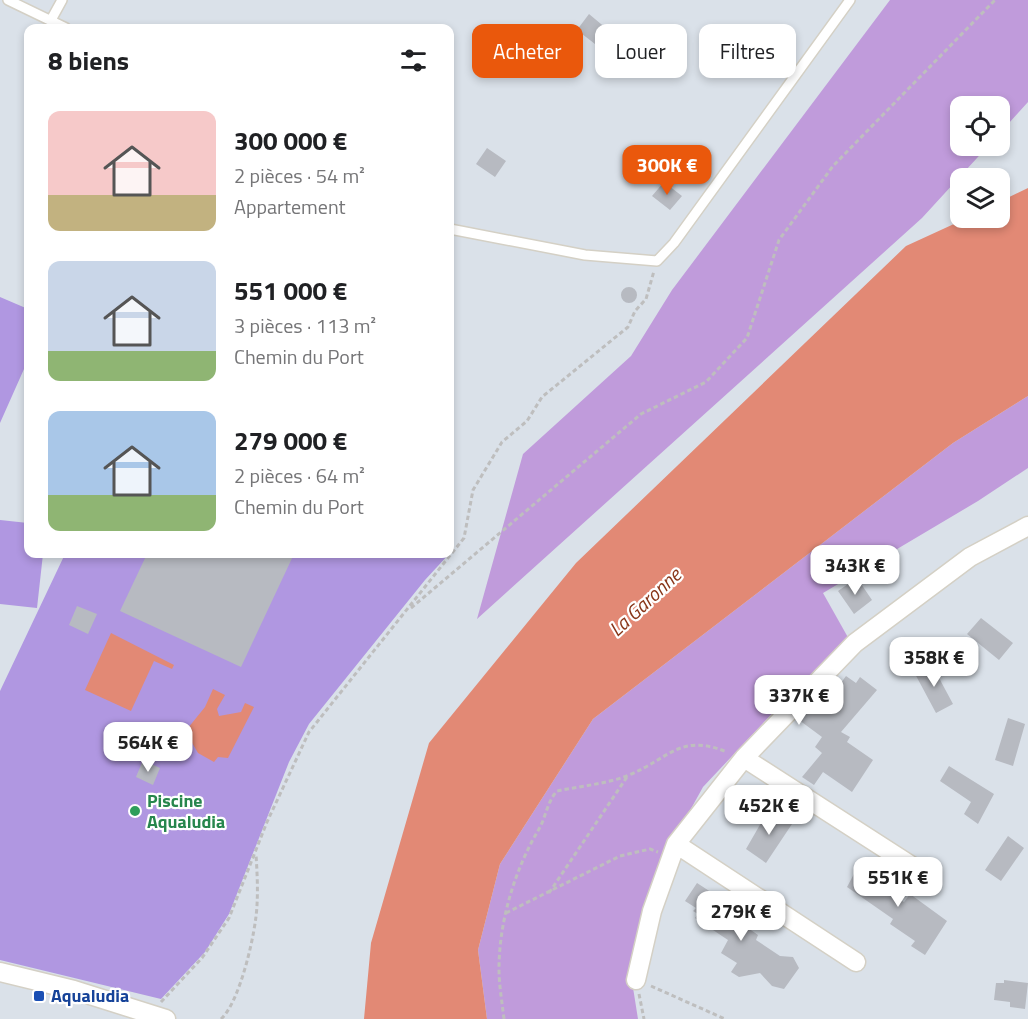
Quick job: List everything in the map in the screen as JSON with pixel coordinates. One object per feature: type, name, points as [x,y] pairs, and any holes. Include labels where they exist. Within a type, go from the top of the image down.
[{"type":"street","points":[[636,980],[652,911],[673,851],[744,758],[855,643],[970,557],[1028,526]]},
{"type":"street","points":[[744,758],[915,868]]},
{"type":"street","points":[[673,851],[856,962]]},
{"type":"street","points":[[0,972],[74,990],[161,1017]]},
{"type":"lane","points":[[8,0],[58,24]]},
{"type":"lane","points":[[51,20],[62,0]]},
{"type":"lane","points":[[454,230],[585,255],[657,261],[674,243],[850,0]]},
{"type":"path","points":[[405,613],[641,414],[706,382],[747,338],[779,240],[833,166],[995,0]]},
{"type":"path","points":[[454,551],[464,538],[473,490],[502,442],[527,421],[542,397],[628,327],[635,311],[646,299],[657,261]]},
{"type":"path","points":[[161,1017],[164,995],[202,958],[229,918],[309,732],[448,558]]},
{"type":"path","points":[[504,1019],[499,961],[506,913],[528,845],[540,827],[552,797],[557,791],[628,776],[686,746],[707,744],[744,758]]},
{"type":"path","points":[[549,894],[628,776]]},
{"type":"path","points":[[506,913],[549,894],[620,856],[650,849],[673,851]]},
{"type":"path","points":[[221,1019],[226,1014],[241,984],[257,907],[256,851]]},
{"type":"path","points":[[636,980],[644,1019]]},
{"type":"path","points":[[636,980],[725,1019]]},
{"type":"shaded area","points":[[890,0],[1028,0],[1028,102],[1010,122],[1010,96],[950,96],[950,156],[979,156],[968,168],[950,168],[950,187],[922,218],[477,619],[523,454],[631,356],[672,290]]},
{"type":"shaded area","points":[[0,297],[24,307],[24,369],[0,423]]},
{"type":"shaded area","points":[[1028,396],[1028,468],[978,501],[823,593],[850,641],[798,686],[703,787],[660,865],[631,975],[638,1019],[487,1019],[478,950],[500,864],[593,719],[953,443]]},
{"type":"shaded area","points":[[0,520],[24,523],[24,558],[43,558],[37,608],[0,604]]},
{"type":"shaded area","name":"Piscine Aqualudia","points":[[63,558],[445,558],[309,724],[289,762],[229,914],[205,952],[161,999],[0,960],[0,691]]},
{"type":"water","name":"La Garonne","points":[[1028,188],[1028,396],[953,443],[593,719],[500,864],[478,950],[487,1019],[364,1019],[371,943],[429,743],[576,563],[906,246],[950,226],[950,228],[1010,228],[1010,197]]},
{"type":"water","points":[[111,633],[174,665],[172,669],[154,661],[131,711],[85,690]]},
{"type":"water","points":[[213,689],[225,695],[217,709],[219,716],[241,712],[245,703],[254,707],[228,758],[218,757],[214,762],[198,753],[187,734],[188,728],[205,707]]},
{"type":"building","points":[[589,14],[601,24],[595,24],[595,44],[583,35],[582,24]]},
{"type":"building","points":[[487,148],[506,161],[495,177],[476,164]]},
{"type":"building","points":[[664,182],[682,196],[670,210],[652,196]]},
{"type":"building","points":[[626,287],[632,287],[637,295],[635,301],[626,303],[621,298],[621,292]]},
{"type":"building","points":[[145,558],[292,558],[241,667],[120,611]]},
{"type":"building","points":[[857,578],[872,600],[854,614],[838,591]]},
{"type":"building","points":[[77,606],[97,614],[88,634],[69,625]]},
{"type":"building","points":[[981,618],[1013,643],[999,660],[967,634]]},
{"type":"building","points":[[931,663],[953,704],[936,713],[914,672]]},
{"type":"building","points":[[846,676],[856,683],[860,677],[877,690],[841,732],[850,737],[847,742],[873,760],[852,792],[823,772],[814,785],[802,777],[822,753],[815,747],[822,737],[799,720],[820,695],[828,701]]},
{"type":"building","points":[[1008,718],[1025,724],[1013,766],[995,760]]},
{"type":"building","points":[[143,760],[160,768],[153,785],[136,777]]},
{"type":"building","points":[[949,766],[994,794],[978,824],[964,814],[971,802],[940,781]]},
{"type":"building","points":[[769,809],[792,824],[766,863],[746,849]]},
{"type":"building","points":[[1008,836],[1024,848],[1001,881],[985,870]]},
{"type":"building","points":[[862,859],[885,874],[881,887],[904,902],[910,894],[947,921],[925,955],[911,946],[915,941],[890,924],[893,919],[847,887]]},
{"type":"building","points":[[697,883],[720,898],[717,903],[733,913],[731,916],[758,935],[756,940],[780,956],[793,957],[799,968],[784,989],[772,986],[760,973],[739,977],[731,972],[737,963],[721,953],[728,940],[695,918],[698,914],[693,911],[696,908],[685,901]]},
{"type":"building","points":[[1004,980],[1028,983],[1025,1009],[1010,1007],[1010,1002],[994,1000],[996,983],[1004,983]]},
{"type":"place","name":"Piscine Aqualudia","points":[[135,811]]},
{"type":"place","name":"Aqualudia","points":[[39,996]]}]
